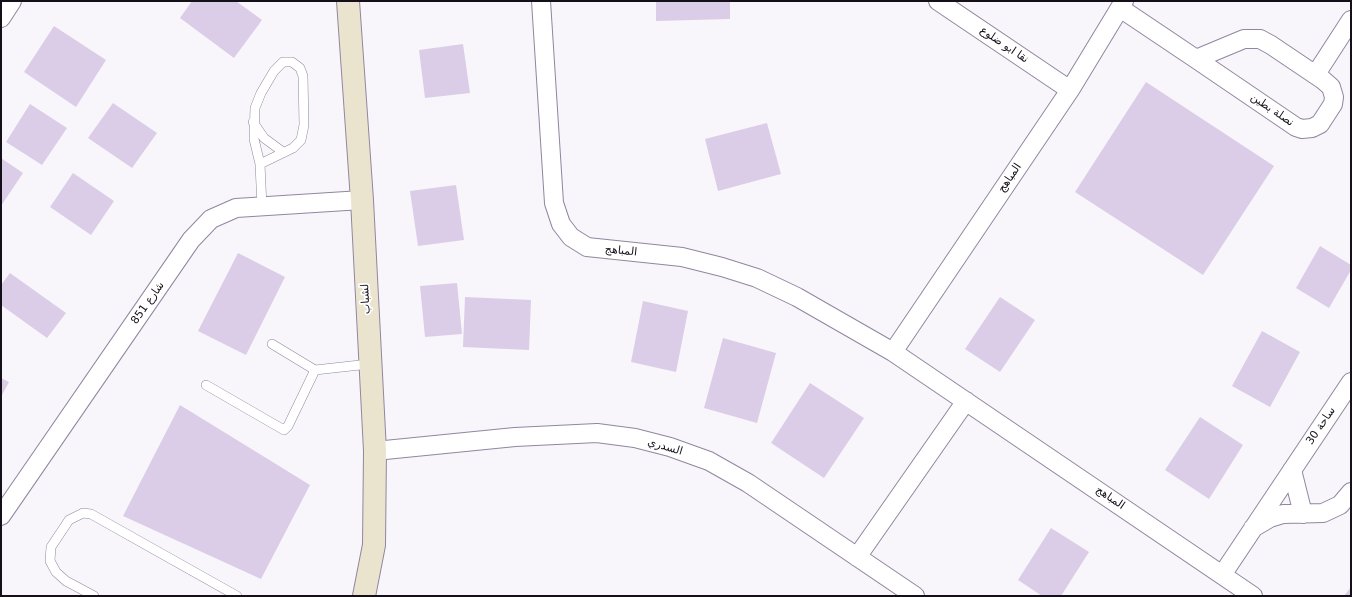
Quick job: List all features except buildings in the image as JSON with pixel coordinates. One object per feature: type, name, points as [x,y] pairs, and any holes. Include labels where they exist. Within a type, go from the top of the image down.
[{"type":"street","points":[[1,18],[12,1]]},
{"type":"street","name":"لشباب","points":[[348,1],[362,200],[369,364],[375,451],[374,545],[364,596]]},
{"type":"street","name":"المباهج","points":[[541,1],[554,203],[561,224],[571,237],[587,247],[682,257],[757,278],[797,296],[893,352],[1254,596]]},
{"type":"street","name":"نقا ابو ضلوع","points":[[938,1],[1070,90]]},
{"type":"street","name":"المباهج","points":[[893,352],[1070,90],[1122,4]]},
{"type":"street","name":"نصلة بطين","points":[[1122,4],[1196,59],[1296,127],[1302,129],[1312,128],[1320,124],[1333,104],[1334,97],[1330,87],[1316,74],[1271,45],[1253,38],[1244,39],[1196,59]]},
{"type":"street","points":[[1316,74],[1351,20]]},
{"type":"street","name":"شارع 851","points":[[1,516],[191,240],[211,219],[236,208],[362,200]]},
{"type":"street","name":"ساحة 30","points":[[1222,575],[1351,382]]},
{"type":"street","points":[[857,557],[966,401]]},
{"type":"street","name":"السدري","points":[[375,451],[515,437],[597,433],[635,438],[670,447],[709,461],[748,483],[915,596]]},
{"type":"street","points":[[1292,470],[1303,514]]},
{"type":"street","name":"ساحة 30","points":[[1252,528],[1270,518],[1283,514],[1323,513],[1340,505],[1351,492]]},
{"type":"lane","points":[[260,164],[298,145],[303,136],[303,76],[297,64],[287,61],[283,62],[274,71],[260,93],[255,108],[254,139],[260,164],[262,207]]},
{"type":"lane","points":[[254,122],[264,138],[283,152]]},
{"type":"lane","points":[[272,344],[314,370],[369,364]]},
{"type":"lane","points":[[206,385],[284,430],[288,426],[314,370]]},
{"type":"lane","points":[[94,596],[66,581],[56,572],[50,561],[51,547],[69,520],[83,512],[91,514],[237,596]]}]
